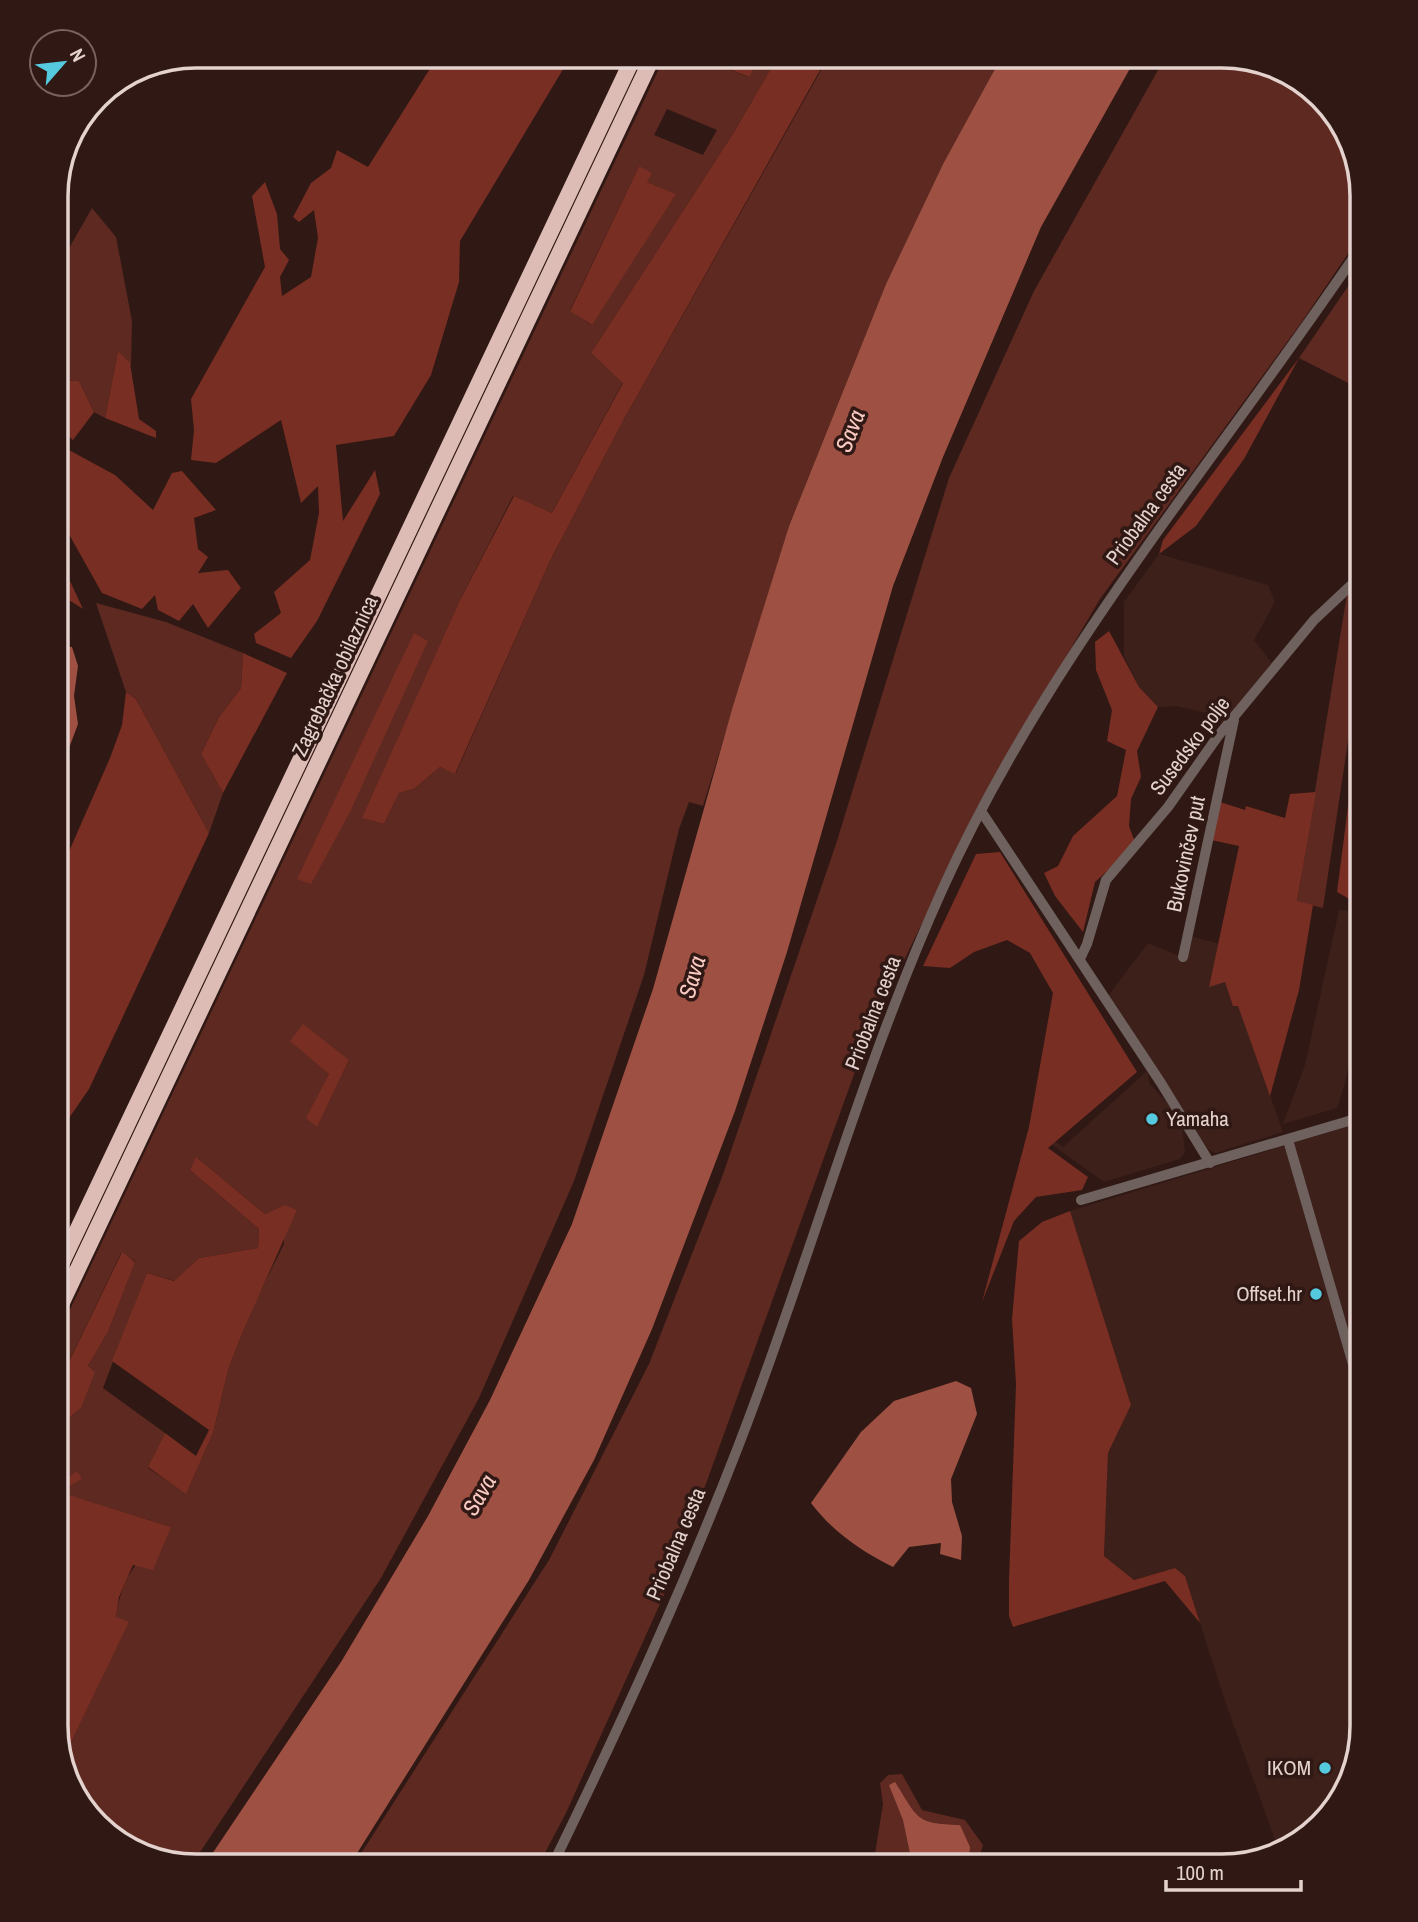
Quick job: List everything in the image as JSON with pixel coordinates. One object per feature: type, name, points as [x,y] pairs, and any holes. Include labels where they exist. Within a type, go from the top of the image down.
[{"type":"highway","name":"Zagrebačka obilaznica","points":[[68,1249],[628,69]]},
{"type":"highway","name":"Zagrebačka obilaznica","points":[[68,1289],[647,69]]},
{"type":"street","name":"Priobalna cesta","points":[[558,1853],[683,1580],[738,1446],[889,1020],[943,888],[981,811],[1079,643],[1167,515],[1306,328],[1350,262]]},
{"type":"street","name":"Susedsko polje","points":[[1080,959],[1106,880],[1168,807],[1234,717],[1314,620],[1350,586]]},
{"type":"street","name":"Bukovinčev put","points":[[1183,957],[1234,717]]},
{"type":"street","points":[[981,811],[1080,959],[1210,1163]]},
{"type":"street","points":[[1081,1200],[1350,1121]]},
{"type":"street","points":[[1288,1140],[1350,1354]]},
{"type":"shaded area","points":[[430,69],[563,69],[460,241],[459,282],[431,375],[394,436],[336,445],[343,521],[375,470],[380,494],[317,621],[291,658],[256,643],[254,634],[281,613],[274,592],[310,560],[319,513],[318,486],[301,503],[281,420],[216,463],[191,460],[194,430],[191,399],[265,267],[252,196],[265,182],[277,214],[280,249],[289,260],[280,277],[282,296],[311,277],[318,238],[314,210],[299,222],[293,217],[311,183],[331,168],[337,150],[368,167]]},
{"type":"shaded area","points":[[659,69],[729,69],[748,77],[753,69],[770,69],[734,132],[591,353],[623,382],[552,513],[513,496],[459,602],[363,818],[384,824],[399,793],[414,789],[440,767],[456,773],[550,561],[623,421],[822,69],[995,69],[943,164],[886,284],[789,526],[703,806],[689,802],[679,829],[644,975],[574,1181],[479,1398],[381,1578],[200,1853],[155,1847],[140,1841],[112,1822],[85,1790],[70,1745],[128,1623],[116,1617],[128,1577],[142,1557],[171,1527],[68,1495],[68,1420],[81,1408],[88,1366],[108,1332],[135,1261],[121,1253],[68,1363],[68,1313]],"holes":[[[667,109],[717,130],[703,155],[654,135]],[[639,166],[647,182],[675,194],[591,325],[570,310]],[[349,1060],[317,1126],[307,1118],[329,1074]],[[197,1158],[265,1214],[284,1205],[284,1244],[253,1306],[229,1367],[213,1433],[186,1493],[148,1468],[165,1433],[103,1388],[147,1273],[175,1281],[199,1258],[258,1248],[259,1229],[190,1170]]]},
{"type":"shaded area","points":[[729,69],[754,69],[749,77]]},
{"type":"shaded area","points":[[770,69],[821,69],[623,421],[550,561],[455,774],[440,767],[414,789],[399,793],[384,824],[362,818],[459,602],[514,496],[552,513],[623,383],[591,353],[734,132]]},
{"type":"shaded area","points":[[1159,69],[1238,69],[1271,78],[1300,95],[1333,132],[1349,180],[1350,251],[1301,323],[1100,599],[982,799],[869,1033],[673,1575],[566,1813],[545,1853],[361,1853],[549,1560],[649,1364],[722,1177],[836,844],[949,478],[1034,291]]},
{"type":"shaded area","points":[[639,166],[652,173],[647,182],[676,194],[592,325],[570,311]]},
{"type":"shaded area","points":[[92,208],[116,237],[132,321],[131,366],[118,351],[105,418],[94,412],[79,381],[69,381],[69,248]]},
{"type":"shaded area","points":[[1350,284],[1350,384],[1299,358]]},
{"type":"shaded area","points":[[118,351],[130,363],[139,419],[156,431],[156,438],[105,418]]},
{"type":"shaded area","points":[[1299,358],[1244,459],[1196,526],[1159,554],[1163,540]]},
{"type":"shaded area","points":[[69,381],[79,381],[94,412],[73,440],[69,437]]},
{"type":"shaded area","points":[[69,450],[115,475],[153,510],[172,473],[182,471],[216,510],[194,518],[198,549],[208,557],[198,573],[228,570],[241,588],[208,628],[193,604],[179,621],[158,610],[155,595],[142,609],[102,593],[69,534]]},
{"type":"shaded area","points":[[1159,554],[1268,585],[1275,602],[1254,640],[1274,666],[1224,725],[1206,713],[1177,706],[1158,707],[1139,687],[1124,656],[1124,602]]},
{"type":"shaded area","points":[[69,578],[83,609],[69,600]]},
{"type":"shaded area","points":[[1350,591],[1350,728],[1323,908],[1297,902],[1347,594]]},
{"type":"shaded area","points":[[96,603],[166,622],[243,653],[241,688],[219,717],[201,754],[223,793],[209,833],[136,699],[126,692]]},
{"type":"shaded area","points":[[1109,631],[1139,687],[1158,707],[1137,751],[1141,777],[1131,799],[1129,826],[1136,845],[1095,882],[1083,932],[1055,896],[1044,873],[1058,866],[1073,836],[1117,796],[1126,750],[1107,741],[1112,710],[1096,670],[1095,642]]},
{"type":"shaded area","points":[[414,633],[428,641],[350,812],[311,884],[297,879]]},
{"type":"shaded area","points":[[243,653],[287,673],[223,793],[201,754],[219,717],[241,688]]},
{"type":"shaded area","points":[[126,692],[136,699],[209,833],[89,1089],[68,1119],[69,852],[122,725]]},
{"type":"shaded area","points":[[1350,791],[1350,899],[1337,892]]},
{"type":"shaded area","points":[[1316,792],[1297,901],[1313,905],[1299,990],[1270,1096],[1238,1006],[1233,1006],[1225,982],[1209,987],[1239,846],[1211,840],[1220,802],[1245,810],[1246,806],[1285,818],[1290,794]]},
{"type":"shaded area","points":[[1000,852],[1137,1072],[1048,1148],[1088,1177],[1082,1190],[1036,1197],[1014,1221],[982,1302],[1029,1127],[1053,993],[1030,953],[1007,940],[974,952],[950,968],[923,966],[976,854]]},
{"type":"shaded area","points":[[1339,910],[1350,910],[1350,1060],[1344,1086],[1337,1108],[1283,1124],[1305,1065]]},
{"type":"shaded area","points":[[1186,935],[1220,944],[1209,986],[1225,982],[1233,1006],[1238,1005],[1283,1132],[1215,1153],[1208,1149],[1108,996],[1148,943],[1182,957]]},
{"type":"shaded area","points":[[303,1024],[349,1060],[317,1127],[306,1118],[329,1074],[290,1041]]},
{"type":"shaded area","points":[[1147,1071],[1150,1084],[1168,1104],[1182,1126],[1185,1152],[1180,1159],[1104,1182],[1047,1141],[1049,1137],[1063,1147]]},
{"type":"shaded area","points":[[1350,1126],[1349,1742],[1340,1775],[1323,1804],[1300,1827],[1276,1842],[1225,1701],[1185,1576],[1175,1568],[1134,1580],[1104,1556],[1108,1453],[1131,1405],[1070,1211]]},
{"type":"shaded area","points":[[196,1157],[265,1214],[284,1205],[297,1210],[229,1367],[213,1433],[186,1494],[148,1467],[165,1433],[196,1456],[209,1430],[112,1361],[147,1273],[174,1281],[199,1258],[258,1248],[259,1229],[190,1170]]},
{"type":"shaded area","points":[[1070,1211],[1131,1405],[1108,1453],[1104,1556],[1134,1580],[1175,1568],[1185,1576],[1200,1623],[1165,1581],[1013,1627],[1009,1616],[1016,1384],[1012,1319],[1019,1241],[1042,1222]]},
{"type":"shaded area","points":[[122,1252],[135,1262],[108,1332],[88,1366],[95,1372],[81,1408],[68,1420],[68,1364]]},
{"type":"shaded area","points":[[77,1471],[82,1479],[68,1487],[68,1478]]},
{"type":"shaded area","points":[[68,1495],[171,1527],[153,1570],[133,1565],[119,1597],[116,1617],[129,1622],[70,1745]]},
{"type":"shaded area","points":[[902,1774],[922,1810],[965,1820],[983,1845],[980,1854],[875,1854],[883,1804],[880,1783],[888,1775]]},
{"type":"water","name":"Sava","points":[[995,69],[1130,69],[1041,227],[943,457],[893,586],[787,952],[735,1111],[652,1329],[594,1460],[529,1580],[357,1853],[213,1853],[341,1662],[428,1516],[490,1400],[572,1224],[653,989],[733,706],[789,526],[886,284],[943,164]]},
{"type":"water","points":[[69,647],[72,647],[78,666],[74,696],[78,724],[69,749]]},
{"type":"water","points":[[956,1381],[971,1388],[977,1414],[951,1479],[952,1502],[962,1536],[961,1560],[940,1554],[941,1543],[909,1547],[893,1567],[848,1540],[811,1503],[861,1432],[894,1401]]},
{"type":"water","points":[[895,1782],[919,1817],[934,1823],[960,1825],[970,1847],[969,1854],[910,1854],[903,1820],[889,1785]]},
{"type":"place","name":"Yamaha","points":[[1152,1119]]},
{"type":"place","name":"Offset.hr","points":[[1316,1294]]},
{"type":"place","name":"IKOM","points":[[1325,1768]]}]
